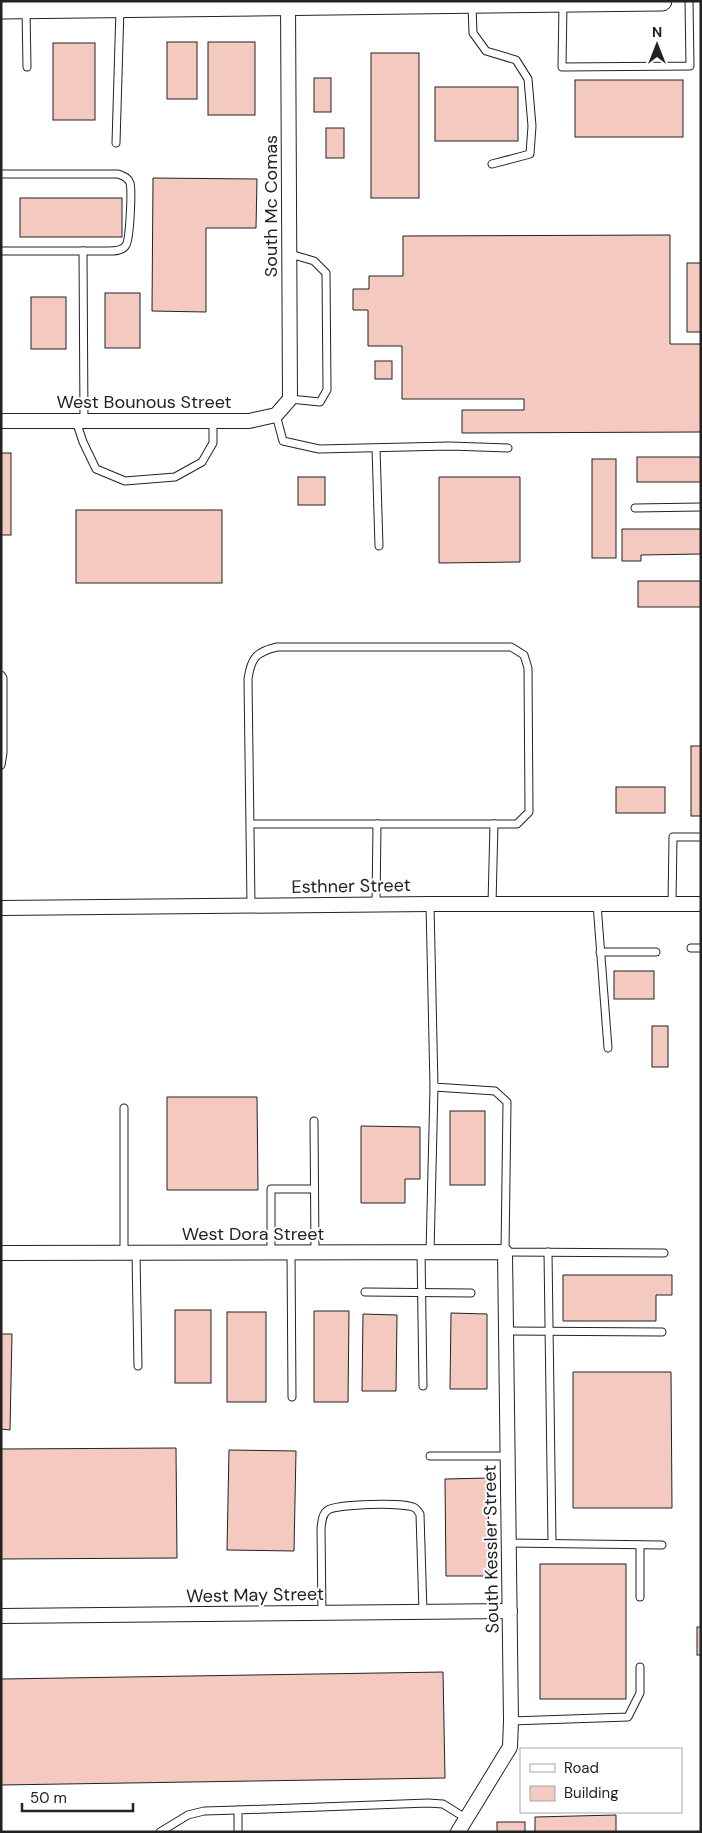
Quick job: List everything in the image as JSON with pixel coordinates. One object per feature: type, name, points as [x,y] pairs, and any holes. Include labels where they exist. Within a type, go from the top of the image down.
[{"type":"street","points":[[1,9],[288,3],[662,1]]},
{"type":"street","name":"South Mc Comas","points":[[283,407],[290,254],[288,3]]},
{"type":"street","name":"West Bounous Street","points":[[1,421],[249,421],[283,407]]},
{"type":"street","name":"Esthner Street","points":[[1,908],[376,904],[701,904]]},
{"type":"street","name":"West Dora Street","points":[[1,1253],[505,1252]]},
{"type":"street","name":"South Kessler Street","points":[[458,1832],[510,1747],[505,1252]]},
{"type":"street","name":"West May Street","points":[[1,1616],[510,1611]]},
{"type":"lane","points":[[563,2],[562,67],[592,67],[690,66],[688,1]]},
{"type":"lane","points":[[472,2],[473,33],[486,51],[516,60],[528,79],[532,126],[530,154],[492,164]]},
{"type":"lane","points":[[116,142],[120,8]]},
{"type":"lane","points":[[26,9],[27,67]]},
{"type":"lane","points":[[1,174],[111,173],[124,176],[130,183],[129,235],[126,246],[117,250],[1,251]]},
{"type":"lane","points":[[83,251],[80,421],[83,442],[96,469],[125,481],[175,478],[202,462],[213,444],[212,421]]},
{"type":"lane","points":[[290,254],[314,261],[326,273],[326,390],[320,402],[283,407],[283,441],[319,449],[508,448]]},
{"type":"lane","points":[[376,448],[379,546]]},
{"type":"lane","points":[[635,508],[701,506]]},
{"type":"lane","points":[[250,824],[517,824],[529,812],[528,668],[524,655],[511,647],[277,647],[261,651],[250,664],[248,680],[250,906]]},
{"type":"lane","points":[[1,675],[4,678],[4,753],[1,766]]},
{"type":"lane","points":[[376,904],[377,824]]},
{"type":"lane","points":[[492,904],[494,824]]},
{"type":"lane","points":[[672,904],[673,837],[701,837]]},
{"type":"lane","points":[[423,1386],[422,1293],[426,1252],[434,1087],[430,904]]},
{"type":"lane","points":[[597,904],[608,1048]]},
{"type":"lane","points":[[691,948],[701,948]]},
{"type":"lane","points":[[600,952],[656,952]]},
{"type":"lane","points":[[434,1087],[495,1092],[507,1102],[505,1252],[664,1253]]},
{"type":"lane","points":[[124,1108],[130,1252],[138,1366]]},
{"type":"lane","points":[[314,1121],[315,1252]]},
{"type":"lane","points":[[271,1252],[272,1189],[314,1189]]},
{"type":"lane","points":[[291,1252],[292,1397]]},
{"type":"lane","points":[[548,1252],[552,1543]]},
{"type":"lane","points":[[366,1292],[471,1294]]},
{"type":"lane","points":[[507,1331],[662,1332]]},
{"type":"lane","points":[[430,1456],[508,1456]]},
{"type":"lane","points":[[322,1613],[321,1528],[323,1517],[327,1511],[337,1506],[392,1504],[408,1505],[415,1508],[420,1514],[423,1612]]},
{"type":"lane","points":[[509,1543],[662,1545]]},
{"type":"lane","points":[[640,1545],[640,1597]]},
{"type":"lane","points":[[511,1722],[628,1717],[640,1693],[640,1667]]},
{"type":"lane","points":[[160,1832],[188,1815],[204,1811],[428,1803],[443,1804],[467,1819]]},
{"type":"lane","points":[[238,1810],[238,1832]]},
{"type":"building","points":[[167,42],[197,42],[197,99],[167,99]]},
{"type":"building","points":[[208,42],[255,42],[255,115],[208,115]]},
{"type":"building","points":[[53,43],[95,43],[95,120],[53,120]]},
{"type":"building","points":[[371,53],[419,53],[419,198],[371,198]]},
{"type":"building","points":[[314,78],[331,78],[331,112],[314,112]]},
{"type":"building","points":[[575,80],[683,80],[683,137],[575,137]]},
{"type":"building","points":[[435,87],[518,87],[518,141],[435,141]]},
{"type":"building","points":[[326,128],[344,128],[344,158],[326,158]]},
{"type":"building","points":[[153,178],[257,179],[256,228],[206,228],[206,312],[152,311]]},
{"type":"building","points":[[20,198],[122,198],[122,237],[20,237]]},
{"type":"building","points":[[670,235],[670,344],[701,344],[701,432],[462,433],[462,410],[524,410],[524,399],[402,399],[402,346],[368,346],[368,310],[353,310],[353,289],[369,289],[369,276],[403,276],[403,236]]},
{"type":"building","points":[[687,263],[701,263],[701,332],[687,332]]},
{"type":"building","points":[[105,293],[140,293],[140,348],[105,348]]},
{"type":"building","points":[[31,297],[66,297],[66,349],[31,349]]},
{"type":"building","points":[[375,361],[392,361],[392,379],[375,379]]},
{"type":"building","points":[[1,453],[11,453],[11,535],[1,535]]},
{"type":"building","points":[[637,457],[701,457],[701,482],[637,482]]},
{"type":"building","points":[[592,459],[616,459],[616,558],[592,558]]},
{"type":"building","points":[[298,477],[325,477],[325,505],[298,505]]},
{"type":"building","points":[[439,477],[520,477],[520,562],[439,563]]},
{"type":"building","points":[[76,510],[222,510],[222,583],[76,583]]},
{"type":"building","points":[[622,529],[701,529],[701,554],[641,555],[641,561],[622,561]]},
{"type":"building","points":[[638,581],[701,581],[701,607],[638,607]]},
{"type":"building","points":[[691,746],[701,746],[701,816],[691,816]]},
{"type":"building","points":[[616,787],[665,787],[665,813],[616,813]]},
{"type":"building","points":[[614,971],[654,971],[654,999],[614,999]]},
{"type":"building","points":[[652,1026],[668,1026],[668,1067],[652,1067]]},
{"type":"building","points":[[167,1097],[257,1097],[258,1190],[167,1190]]},
{"type":"building","points":[[450,1111],[485,1111],[485,1185],[450,1185]]},
{"type":"building","points":[[361,1126],[420,1127],[420,1179],[405,1179],[405,1203],[361,1203]]},
{"type":"building","points":[[563,1275],[672,1275],[672,1295],[656,1295],[656,1321],[563,1321]]},
{"type":"building","points":[[175,1310],[211,1310],[211,1383],[175,1383]]},
{"type":"building","points":[[314,1311],[349,1311],[348,1402],[314,1402]]},
{"type":"building","points":[[227,1312],[266,1312],[266,1402],[227,1402]]},
{"type":"building","points":[[451,1313],[487,1314],[487,1389],[450,1389]]},
{"type":"building","points":[[363,1314],[397,1315],[396,1391],[362,1391]]},
{"type":"building","points":[[1,1334],[12,1334],[10,1430],[1,1429]]},
{"type":"building","points":[[573,1372],[671,1372],[672,1508],[573,1508]]},
{"type":"building","points":[[176,1448],[177,1558],[1,1559],[1,1449]]},
{"type":"building","points":[[229,1450],[296,1451],[294,1551],[227,1550]]},
{"type":"building","points":[[488,1478],[489,1576],[446,1576],[445,1479]]},
{"type":"building","points":[[540,1564],[626,1564],[626,1699],[540,1699]]},
{"type":"building","points":[[697,1627],[701,1627],[701,1655],[697,1655]]},
{"type":"building","points":[[443,1672],[445,1778],[1,1785],[1,1679]]},
{"type":"building","points":[[616,1815],[616,1832],[535,1832],[535,1817]]},
{"type":"building","points":[[497,1822],[525,1822],[525,1832],[497,1832]]}]
